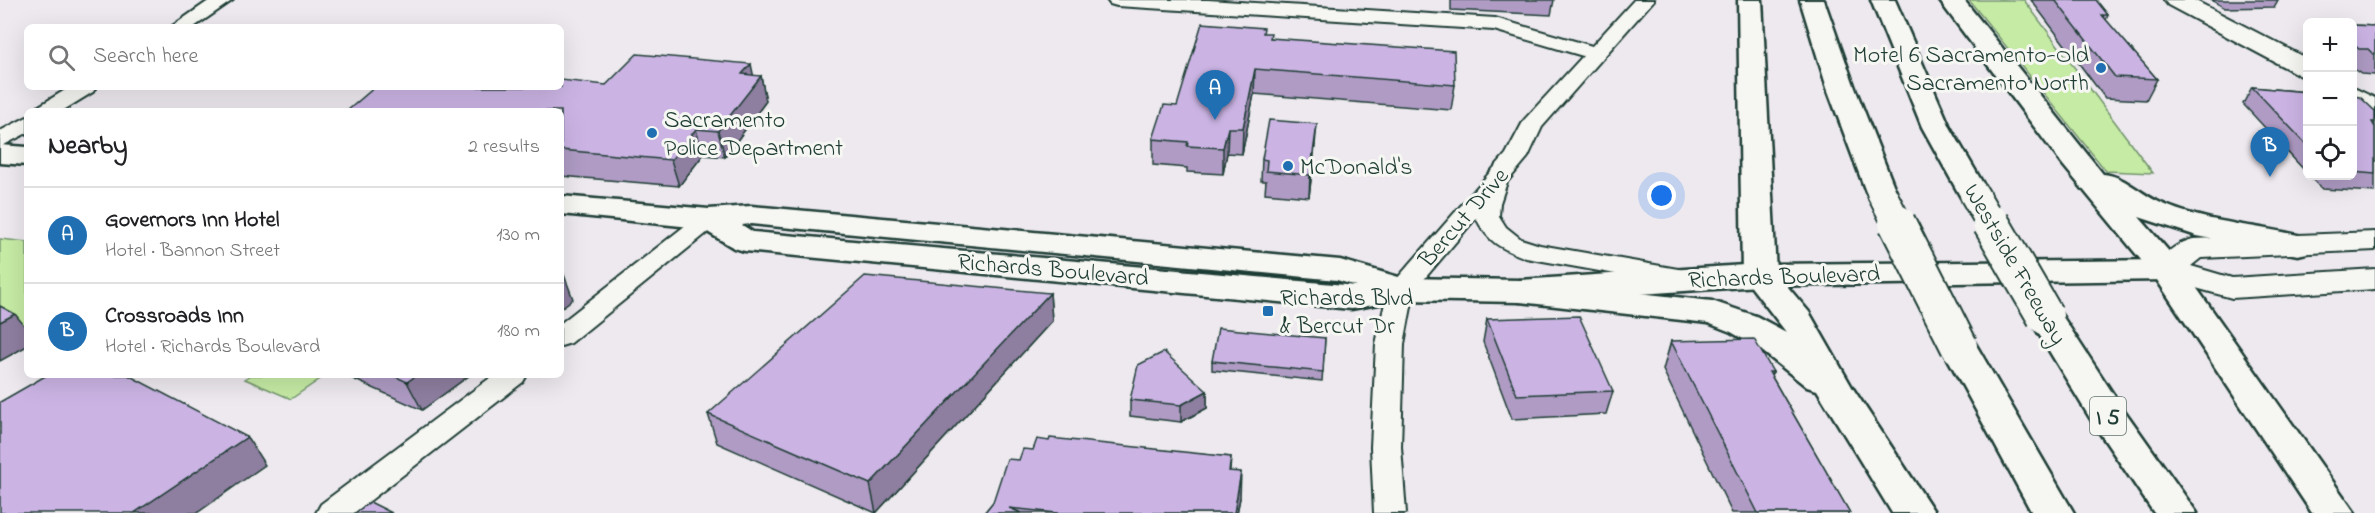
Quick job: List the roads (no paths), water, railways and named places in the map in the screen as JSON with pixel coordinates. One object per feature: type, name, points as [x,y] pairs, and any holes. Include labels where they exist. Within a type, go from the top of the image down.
[{"type":"main road","points":[[1750,0],[1759,275],[1797,320],[1837,393],[1914,513]]},
{"type":"main road","points":[[1812,0],[1841,88],[1881,192],[1959,346],[2053,513]]},
{"type":"main road","name":"Westside Freeway","points":[[1883,0],[1936,127],[1974,194],[2044,316],[2106,413],[2176,513]]},
{"type":"main road","points":[[1951,0],[2074,159],[2168,270],[2334,513]]},
{"type":"main road","points":[[0,154],[24,156]]},
{"type":"main road","points":[[2074,159],[2124,197],[2174,220],[2226,233],[2298,245]]},
{"type":"main road","name":"Richards Boulevard","points":[[564,205],[709,219],[745,241],[1351,298],[1401,289],[1520,291],[1684,278],[1759,275],[2168,270]]},
{"type":"main road","points":[[1520,291],[1712,312],[1742,321],[1783,346],[1837,393]]},
{"type":"street","points":[[186,24],[224,0]]},
{"type":"street","points":[[1117,0],[1495,24],[1596,53]]},
{"type":"street","name":"Bercut Drive","points":[[1390,513],[1386,447],[1390,344],[1401,289],[1516,157],[1532,125],[1644,0]]},
{"type":"street","points":[[2176,0],[2303,68]]},
{"type":"street","points":[[52,108],[80,90]]},
{"type":"street","points":[[2357,98],[2375,109]]},
{"type":"street","points":[[0,141],[24,125]]},
{"type":"street","points":[[1499,177],[1488,203],[1487,216],[1491,226],[1512,244],[1535,252],[1684,278]]},
{"type":"street","points":[[564,335],[709,219]]},
{"type":"street","points":[[2168,270],[2193,249],[2375,241]]},
{"type":"street","name":"Richards Boulevard","points":[[2168,270],[2232,288],[2375,279]]},
{"type":"street","points":[[332,513],[509,378]]},
{"type":"place","name":"Motel 6 Sacramento-Old Sacramento North","points":[[2101,68]]},
{"type":"place","name":"Governors Inn Hotel","points":[[1215,120]]},
{"type":"place","name":"Sacramento Police Department","points":[[652,133]]},
{"type":"place","name":"McDonald's","points":[[1288,166]]},
{"type":"place","name":"Crossroads Inn","points":[[2270,177]]},
{"type":"place","name":"Richards Blvd & Bercut Dr","points":[[1268,311]]}]
